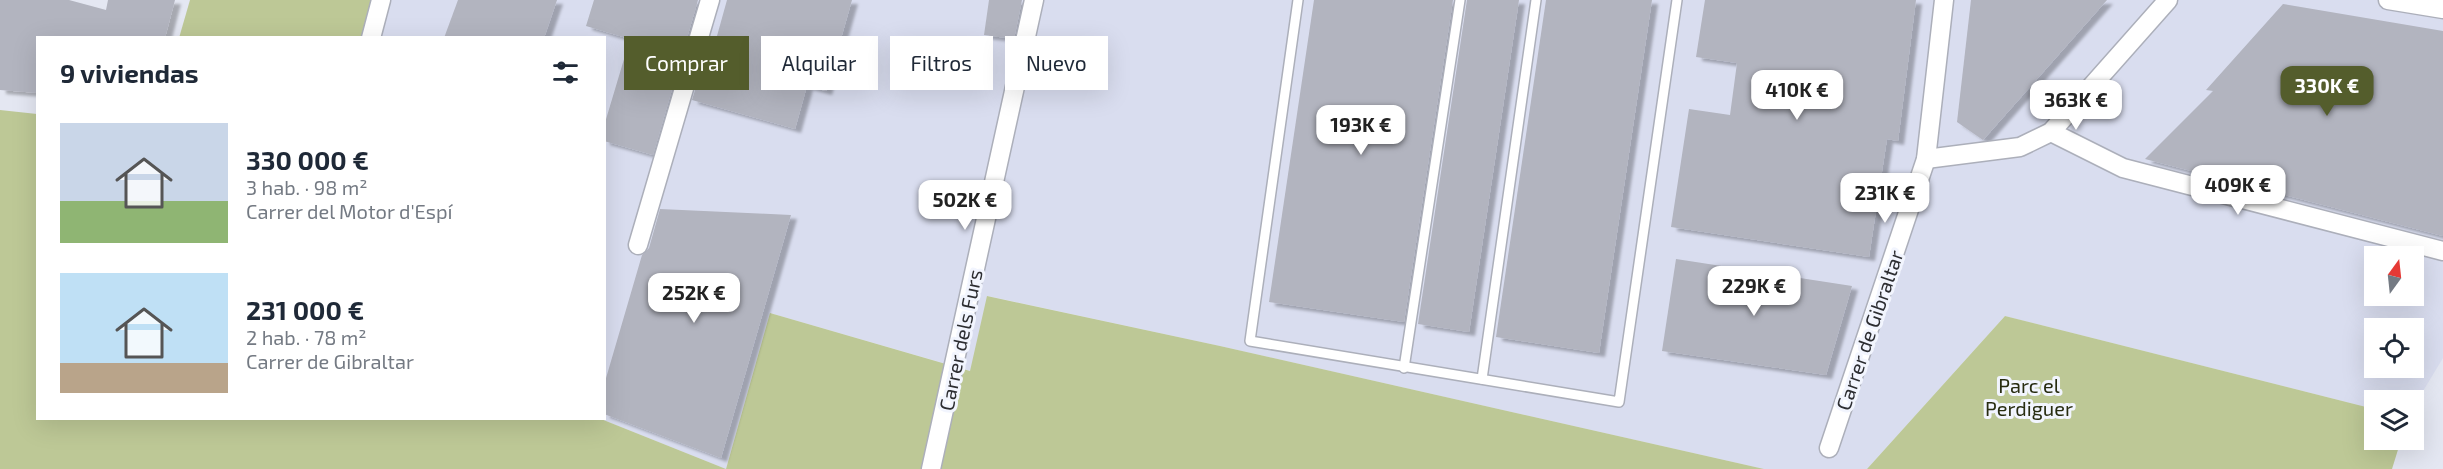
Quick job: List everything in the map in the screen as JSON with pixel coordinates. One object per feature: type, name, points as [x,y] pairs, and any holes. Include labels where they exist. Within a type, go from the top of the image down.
[{"type":"street","points":[[372,36],[381,0]]},
{"type":"street","points":[[638,245],[710,0]]},
{"type":"street","name":"Carrer dels Furs","points":[[931,469],[1034,0]]},
{"type":"street","name":"Carrer de Gibraltar","points":[[1829,448],[1926,159],[1944,0]]},
{"type":"street","points":[[1926,159],[2020,147],[2051,132],[2168,0]]},
{"type":"street","points":[[2388,0],[2443,9]]},
{"type":"street","points":[[2051,132],[2123,168],[2443,251]]},
{"type":"lane","points":[[1298,0],[1250,341],[1619,402],[1677,0]]},
{"type":"lane","points":[[1404,368],[1460,0]]},
{"type":"lane","points":[[1482,379],[1536,0]]},
{"type":"shaded area","points":[[375,0],[2443,0],[2443,358],[2424,390],[2364,390],[2364,406],[2005,316],[1867,469],[1764,469],[988,296],[971,371],[770,313],[726,469],[604,420],[606,420],[606,36],[365,36]]},
{"type":"green space","points":[[190,0],[375,0],[364,36],[180,36]]},
{"type":"green space","points":[[0,110],[36,114],[36,420],[604,420],[726,469],[0,469]]},
{"type":"green space","points":[[987,296],[1220,346],[1764,469],[726,469],[770,313],[970,371]]},
{"type":"green space","name":"Parc el Perdiguer","points":[[2005,316],[2364,406],[2364,450],[2398,450],[2392,469],[1867,469]]},
{"type":"building","points":[[0,0],[69,0],[106,10],[108,0],[175,0],[166,36],[36,36],[36,93],[0,90]]},
{"type":"building","points":[[458,0],[557,0],[545,36],[445,36]]},
{"type":"building","points":[[594,0],[698,0],[688,36],[624,37],[586,26]]},
{"type":"building","points":[[727,0],[852,0],[842,36],[761,36],[761,90],[806,90],[795,129],[692,100],[695,90],[749,90],[749,36],[717,36]]},
{"type":"building","points":[[989,0],[1022,0],[1015,36],[1005,38],[984,35]]},
{"type":"building","points":[[1314,0],[1453,0],[1404,322],[1269,302]]},
{"type":"building","points":[[1467,0],[1519,0],[1469,332],[1418,324]]},
{"type":"building","points":[[1546,0],[1652,0],[1599,353],[1496,337]]},
{"type":"building","points":[[1705,0],[1916,0],[1898,141],[1887,139],[1869,257],[1671,227],[1689,109],[1730,115],[1737,63],[1696,57]]},
{"type":"building","points":[[1971,0],[2107,0],[1983,140],[1957,122]]},
{"type":"building","points":[[2283,4],[2443,31],[2443,236],[2145,159],[2213,91],[2206,90]]},
{"type":"building","points":[[624,59],[624,90],[672,90],[653,155],[606,142],[606,119]]},
{"type":"building","points":[[660,209],[791,215],[721,458],[606,415],[606,378],[642,255],[649,248]]},
{"type":"building","points":[[1676,259],[1852,286],[1826,375],[1662,351]]}]
